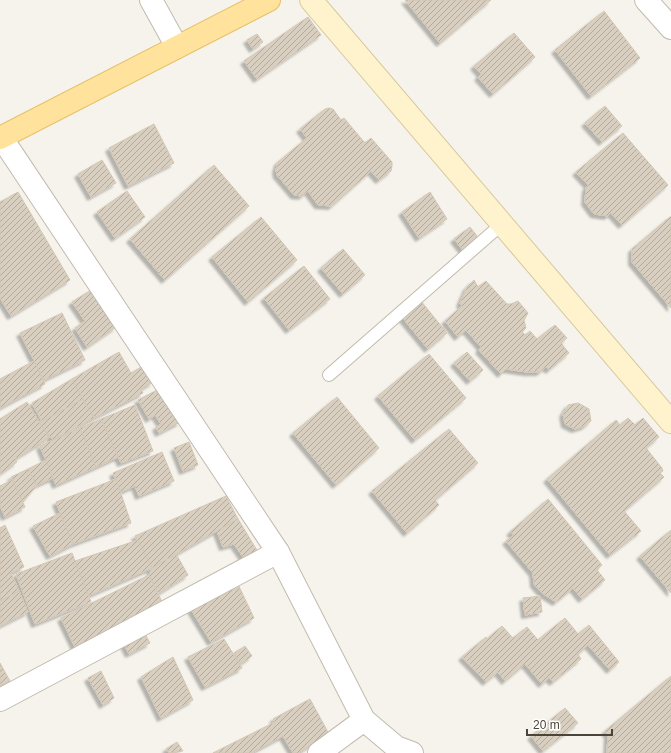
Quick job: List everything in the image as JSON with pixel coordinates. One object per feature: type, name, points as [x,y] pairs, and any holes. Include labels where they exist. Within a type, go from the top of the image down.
[{"type":"main road","points":[[0,137],[269,0]]},
{"type":"street","points":[[152,0],[177,47]]},
{"type":"street","points":[[311,0],[671,422]]},
{"type":"street","points":[[646,0],[671,28]]},
{"type":"street","points":[[0,137],[278,552],[364,720],[396,747],[412,753]]},
{"type":"street","points":[[0,700],[278,552]]},
{"type":"street","points":[[319,753],[364,720]]},
{"type":"lane","points":[[329,374],[502,224]]},
{"type":"building","points":[[405,0],[491,0],[440,43]]},
{"type":"building","points":[[604,11],[640,58],[591,96],[555,50]]},
{"type":"building","points":[[308,17],[321,35],[257,79],[244,61]]},
{"type":"building","points":[[514,33],[535,57],[493,94],[478,77],[481,74],[474,66]]},
{"type":"building","points":[[257,34],[263,42],[253,49],[247,40]]},
{"type":"building","points":[[605,106],[622,126],[602,142],[585,123]]},
{"type":"building","points":[[325,109],[333,109],[341,120],[344,118],[365,143],[371,138],[392,162],[391,171],[379,180],[371,171],[332,206],[318,205],[308,191],[302,196],[294,195],[277,175],[276,170],[278,162],[307,138],[300,129]]},
{"type":"building","points":[[154,124],[174,163],[128,186],[109,148]]},
{"type":"building","points":[[623,133],[668,185],[622,225],[611,213],[608,216],[594,214],[585,202],[586,188],[588,185],[576,172]]},
{"type":"building","points":[[102,160],[116,183],[91,197],[78,174]]},
{"type":"building","points":[[214,165],[249,206],[165,280],[130,239]]},
{"type":"building","points":[[127,191],[145,217],[115,238],[97,212]]},
{"type":"building","points":[[18,192],[70,280],[11,316],[0,298],[0,202]]},
{"type":"building","points":[[430,192],[447,219],[419,238],[402,212]]},
{"type":"building","points":[[671,216],[671,308],[632,262],[632,249]]},
{"type":"building","points":[[261,217],[297,260],[248,302],[212,257]]},
{"type":"building","points":[[470,227],[481,241],[465,253],[454,239]]},
{"type":"building","points":[[343,249],[365,275],[343,294],[321,268]]},
{"type":"building","points":[[304,266],[330,299],[289,330],[264,298]]},
{"type":"building","points":[[474,280],[478,287],[486,281],[507,304],[518,301],[528,313],[524,320],[526,328],[522,332],[525,335],[530,331],[537,339],[555,325],[567,338],[561,343],[569,353],[549,370],[546,367],[540,372],[506,369],[501,374],[479,350],[481,347],[466,330],[458,337],[445,321],[462,306],[460,303],[467,287]]},
{"type":"building","points":[[91,290],[116,327],[87,347],[75,328],[85,321],[72,302]]},
{"type":"building","points":[[420,300],[447,333],[428,349],[401,316]]},
{"type":"building","points":[[62,313],[85,360],[44,380],[20,333]]},
{"type":"building","points":[[119,352],[131,373],[143,366],[153,382],[141,389],[143,393],[94,418],[72,379]]},
{"type":"building","points":[[467,352],[483,370],[470,381],[454,363]]},
{"type":"building","points":[[429,354],[466,398],[415,440],[378,396]]},
{"type":"building","points":[[34,361],[45,384],[0,408],[0,379]]},
{"type":"building","points":[[72,379],[83,399],[42,422],[32,403]]},
{"type":"building","points":[[161,388],[180,422],[159,433],[156,427],[161,424],[155,415],[149,419],[138,400]]},
{"type":"building","points":[[337,397],[379,448],[336,485],[293,433]]},
{"type":"building","points":[[83,399],[94,418],[53,440],[39,423]]},
{"type":"building","points":[[27,402],[49,438],[15,459],[17,462],[0,474],[0,419]]},
{"type":"building","points":[[578,403],[589,409],[591,421],[585,426],[575,429],[565,424],[563,414],[568,405]]},
{"type":"building","points":[[135,405],[153,451],[121,463],[101,419]]},
{"type":"building","points":[[628,418],[635,425],[643,418],[659,437],[646,448],[662,468],[663,471],[660,473],[664,477],[624,511],[641,531],[610,555],[547,479],[616,420],[620,425]]},
{"type":"building","points":[[101,419],[118,457],[96,467],[80,428]]},
{"type":"building","points":[[80,428],[96,467],[56,485],[40,446]]},
{"type":"building","points":[[449,429],[478,463],[435,500],[439,505],[407,533],[372,491]]},
{"type":"building","points":[[189,442],[198,465],[183,471],[174,448]]},
{"type":"building","points":[[162,452],[174,481],[139,496],[135,486],[121,492],[113,473]]},
{"type":"building","points":[[46,460],[53,478],[37,485],[28,469]]},
{"type":"building","points":[[28,469],[37,485],[23,502],[11,477]]},
{"type":"building","points":[[116,479],[131,523],[73,544],[56,502]]},
{"type":"building","points":[[12,480],[25,507],[5,517],[0,505],[0,486]]},
{"type":"building","points":[[226,496],[238,519],[152,568],[135,536]]},
{"type":"building","points":[[548,499],[602,565],[597,570],[605,580],[582,599],[573,588],[556,602],[542,593],[534,584],[533,573],[506,541],[514,535],[510,532]]},
{"type":"building","points":[[60,513],[73,544],[50,556],[33,526]]},
{"type":"building","points":[[238,519],[258,552],[245,560],[234,544],[223,547],[217,531]]},
{"type":"building","points":[[5,525],[24,567],[11,573],[19,591],[0,601],[0,528]]},
{"type":"building","points":[[671,530],[671,593],[640,556]]},
{"type":"building","points":[[138,540],[152,568],[88,596],[75,561]]},
{"type":"building","points":[[72,553],[91,602],[35,624],[16,574]]},
{"type":"building","points":[[176,554],[188,575],[158,594],[149,575],[152,568]]},
{"type":"building","points":[[149,575],[164,606],[76,649],[61,618]]},
{"type":"building","points":[[236,580],[254,618],[211,642],[189,606]]},
{"type":"building","points":[[19,591],[28,612],[0,626],[0,601]]},
{"type":"building","points":[[540,596],[542,612],[525,615],[523,598]]},
{"type":"building","points":[[565,618],[578,634],[589,625],[619,662],[610,670],[588,645],[578,654],[581,659],[553,682],[549,678],[542,684],[525,664],[505,681],[498,672],[486,682],[462,657],[502,626],[513,638],[527,627],[538,640]]},
{"type":"building","points":[[144,632],[150,643],[129,654],[123,642]]},
{"type":"building","points":[[224,639],[242,668],[205,687],[188,657]]},
{"type":"building","points":[[245,646],[252,656],[241,664],[234,653]]},
{"type":"building","points":[[173,657],[193,700],[161,718],[141,677]]},
{"type":"building","points":[[0,663],[10,681],[0,686]]},
{"type":"building","points":[[101,671],[114,698],[103,705],[88,678]]},
{"type":"building","points":[[671,676],[671,753],[607,753],[608,735],[605,731]]},
{"type":"building","points":[[310,699],[329,734],[298,753],[293,753],[283,736],[251,753],[213,753],[275,722],[273,719]]},
{"type":"building","points":[[565,708],[578,723],[543,751],[531,736]]},
{"type":"building","points":[[177,742],[183,751],[169,753],[166,749]]}]
